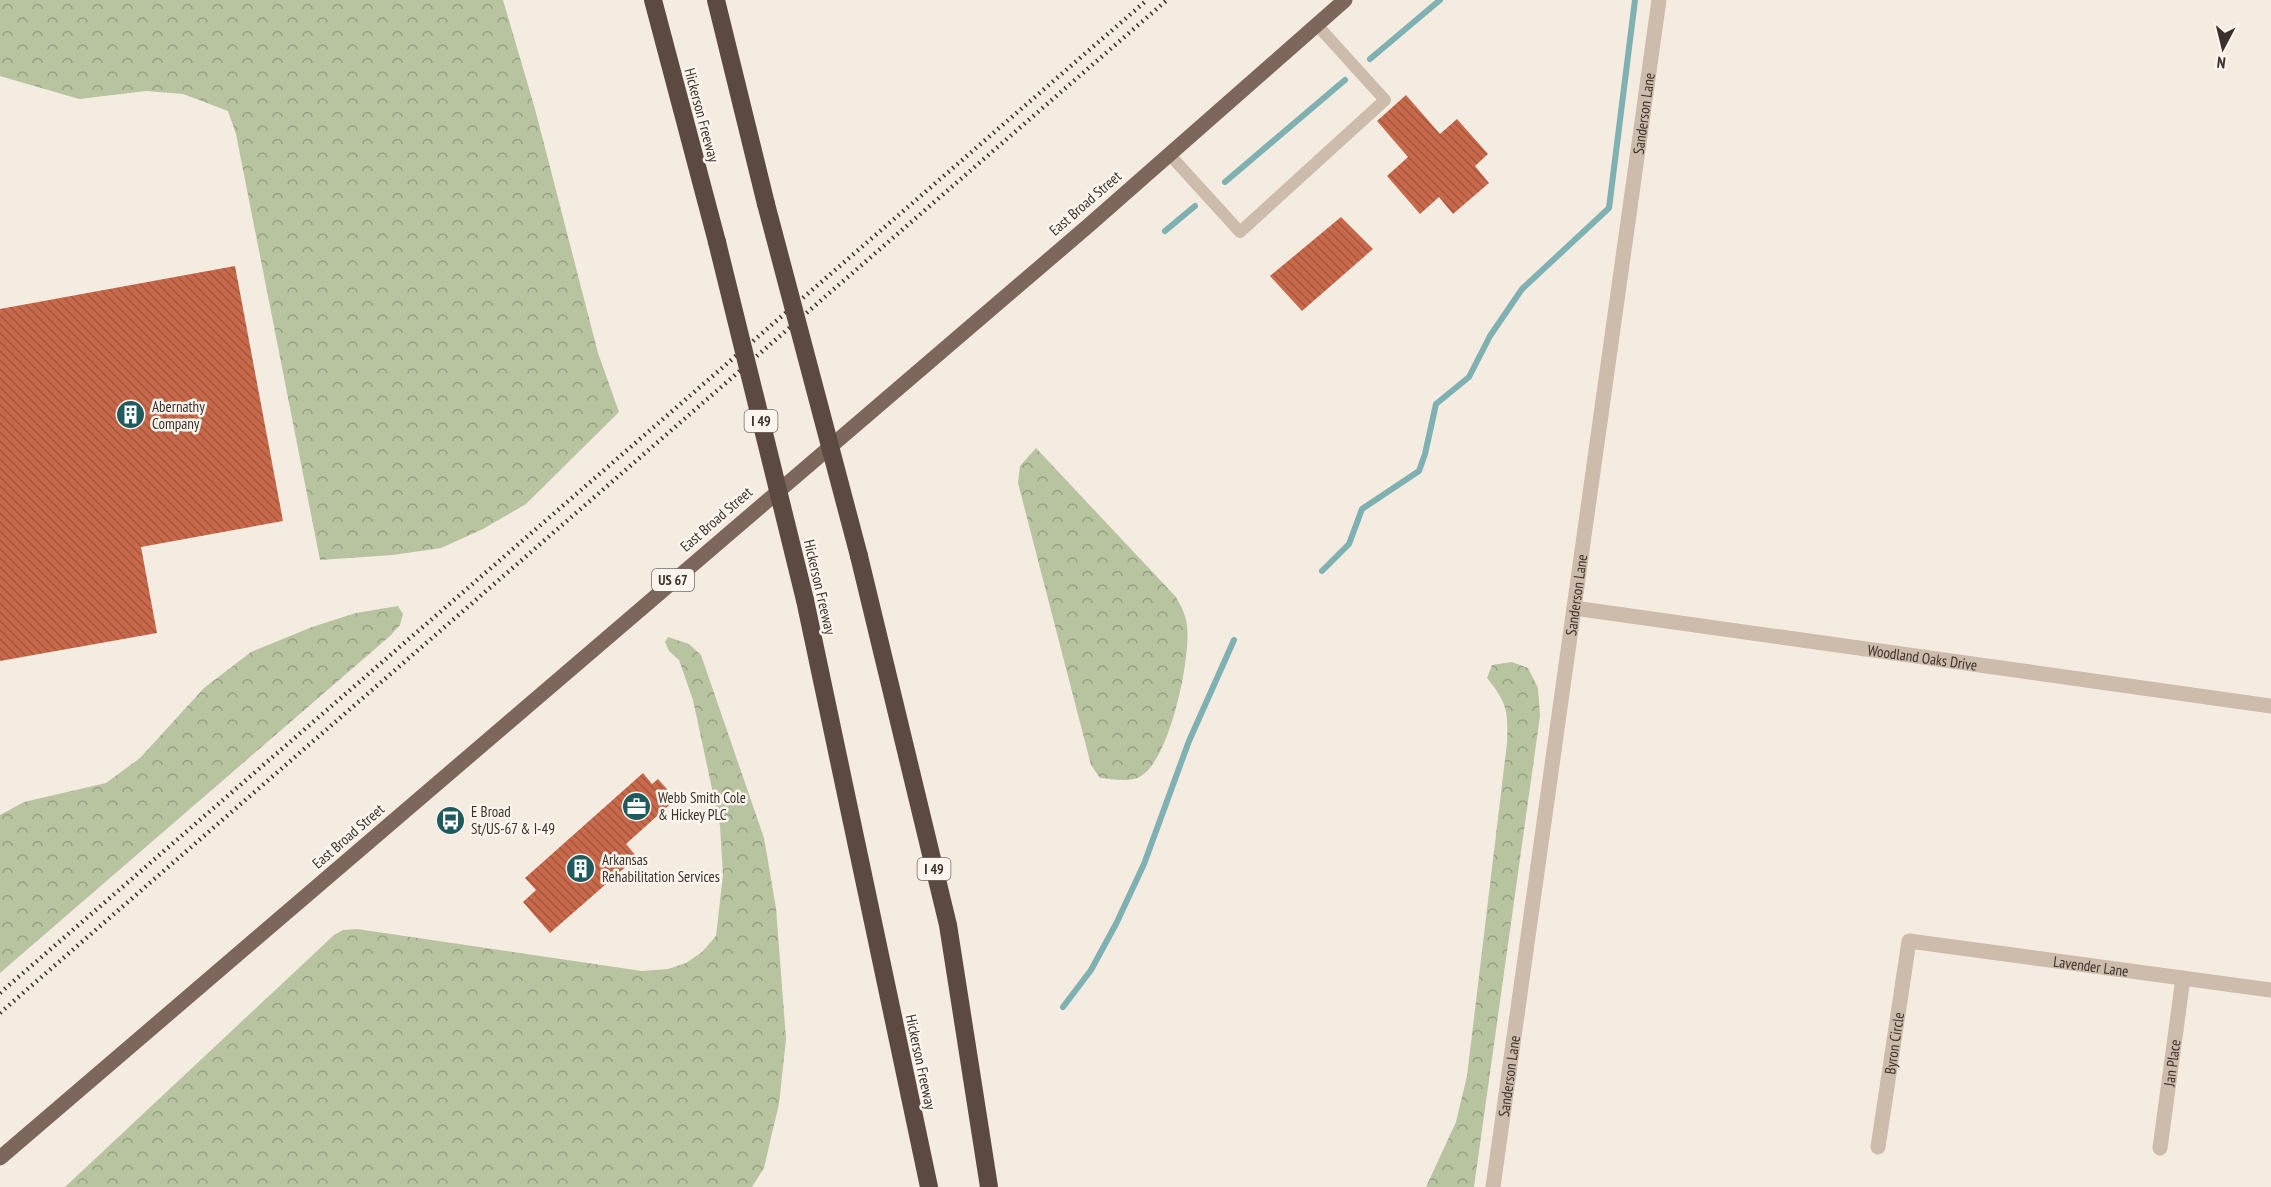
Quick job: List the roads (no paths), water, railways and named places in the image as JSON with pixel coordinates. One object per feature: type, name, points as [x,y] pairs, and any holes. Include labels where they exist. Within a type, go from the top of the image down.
[{"type":"highway","name":"Hickerson Freeway","points":[[653,0],[717,242],[806,600],[929,1187]]},
{"type":"highway","name":"I 49","points":[[716,0],[766,204],[859,556],[948,925],[989,1187]]},
{"type":"main road","name":"East Broad Street","points":[[0,1158],[1169,154],[1345,0]]},
{"type":"street","name":"Sanderson Lane","points":[[1493,1187],[1659,0]]},
{"type":"street","name":"Woodland Oaks Drive","points":[[1574,608],[2271,706]]},
{"type":"street","name":"Lavender Lane","points":[[1909,941],[2271,990]]},
{"type":"street","name":"Byron Circle","points":[[1878,1147],[1909,941]]},
{"type":"street","name":"Jan Place","points":[[2160,1148],[2183,978]]},
{"type":"lane","points":[[1169,154],[1240,232],[1385,100],[1317,25]]},
{"type":"waterway","points":[[1370,59],[1440,0]]},
{"type":"waterway","points":[[1322,571],[1349,544],[1362,509],[1419,471],[1436,404],[1469,377],[1490,336],[1522,289],[1609,208],[1635,0]]},
{"type":"waterway","points":[[1225,182],[1345,80]]},
{"type":"waterway","points":[[1165,231],[1195,206]]},
{"type":"waterway","points":[[1063,1007],[1091,970],[1144,864],[1189,741],[1234,640]]},
{"type":"railway","points":[[0,993],[1147,0]]},
{"type":"railway","points":[[0,1013],[1167,0]]},
{"type":"place","name":"Abernathy Company","points":[[131,415]]},
{"type":"place","name":"Webb Smith Cole & Hickey PLC","points":[[637,806]]},
{"type":"place","name":"E Broad St/US-67 & I-49","points":[[450,820]]},
{"type":"place","name":"Arkansas Rehabilitation Services","points":[[581,868]]}]
